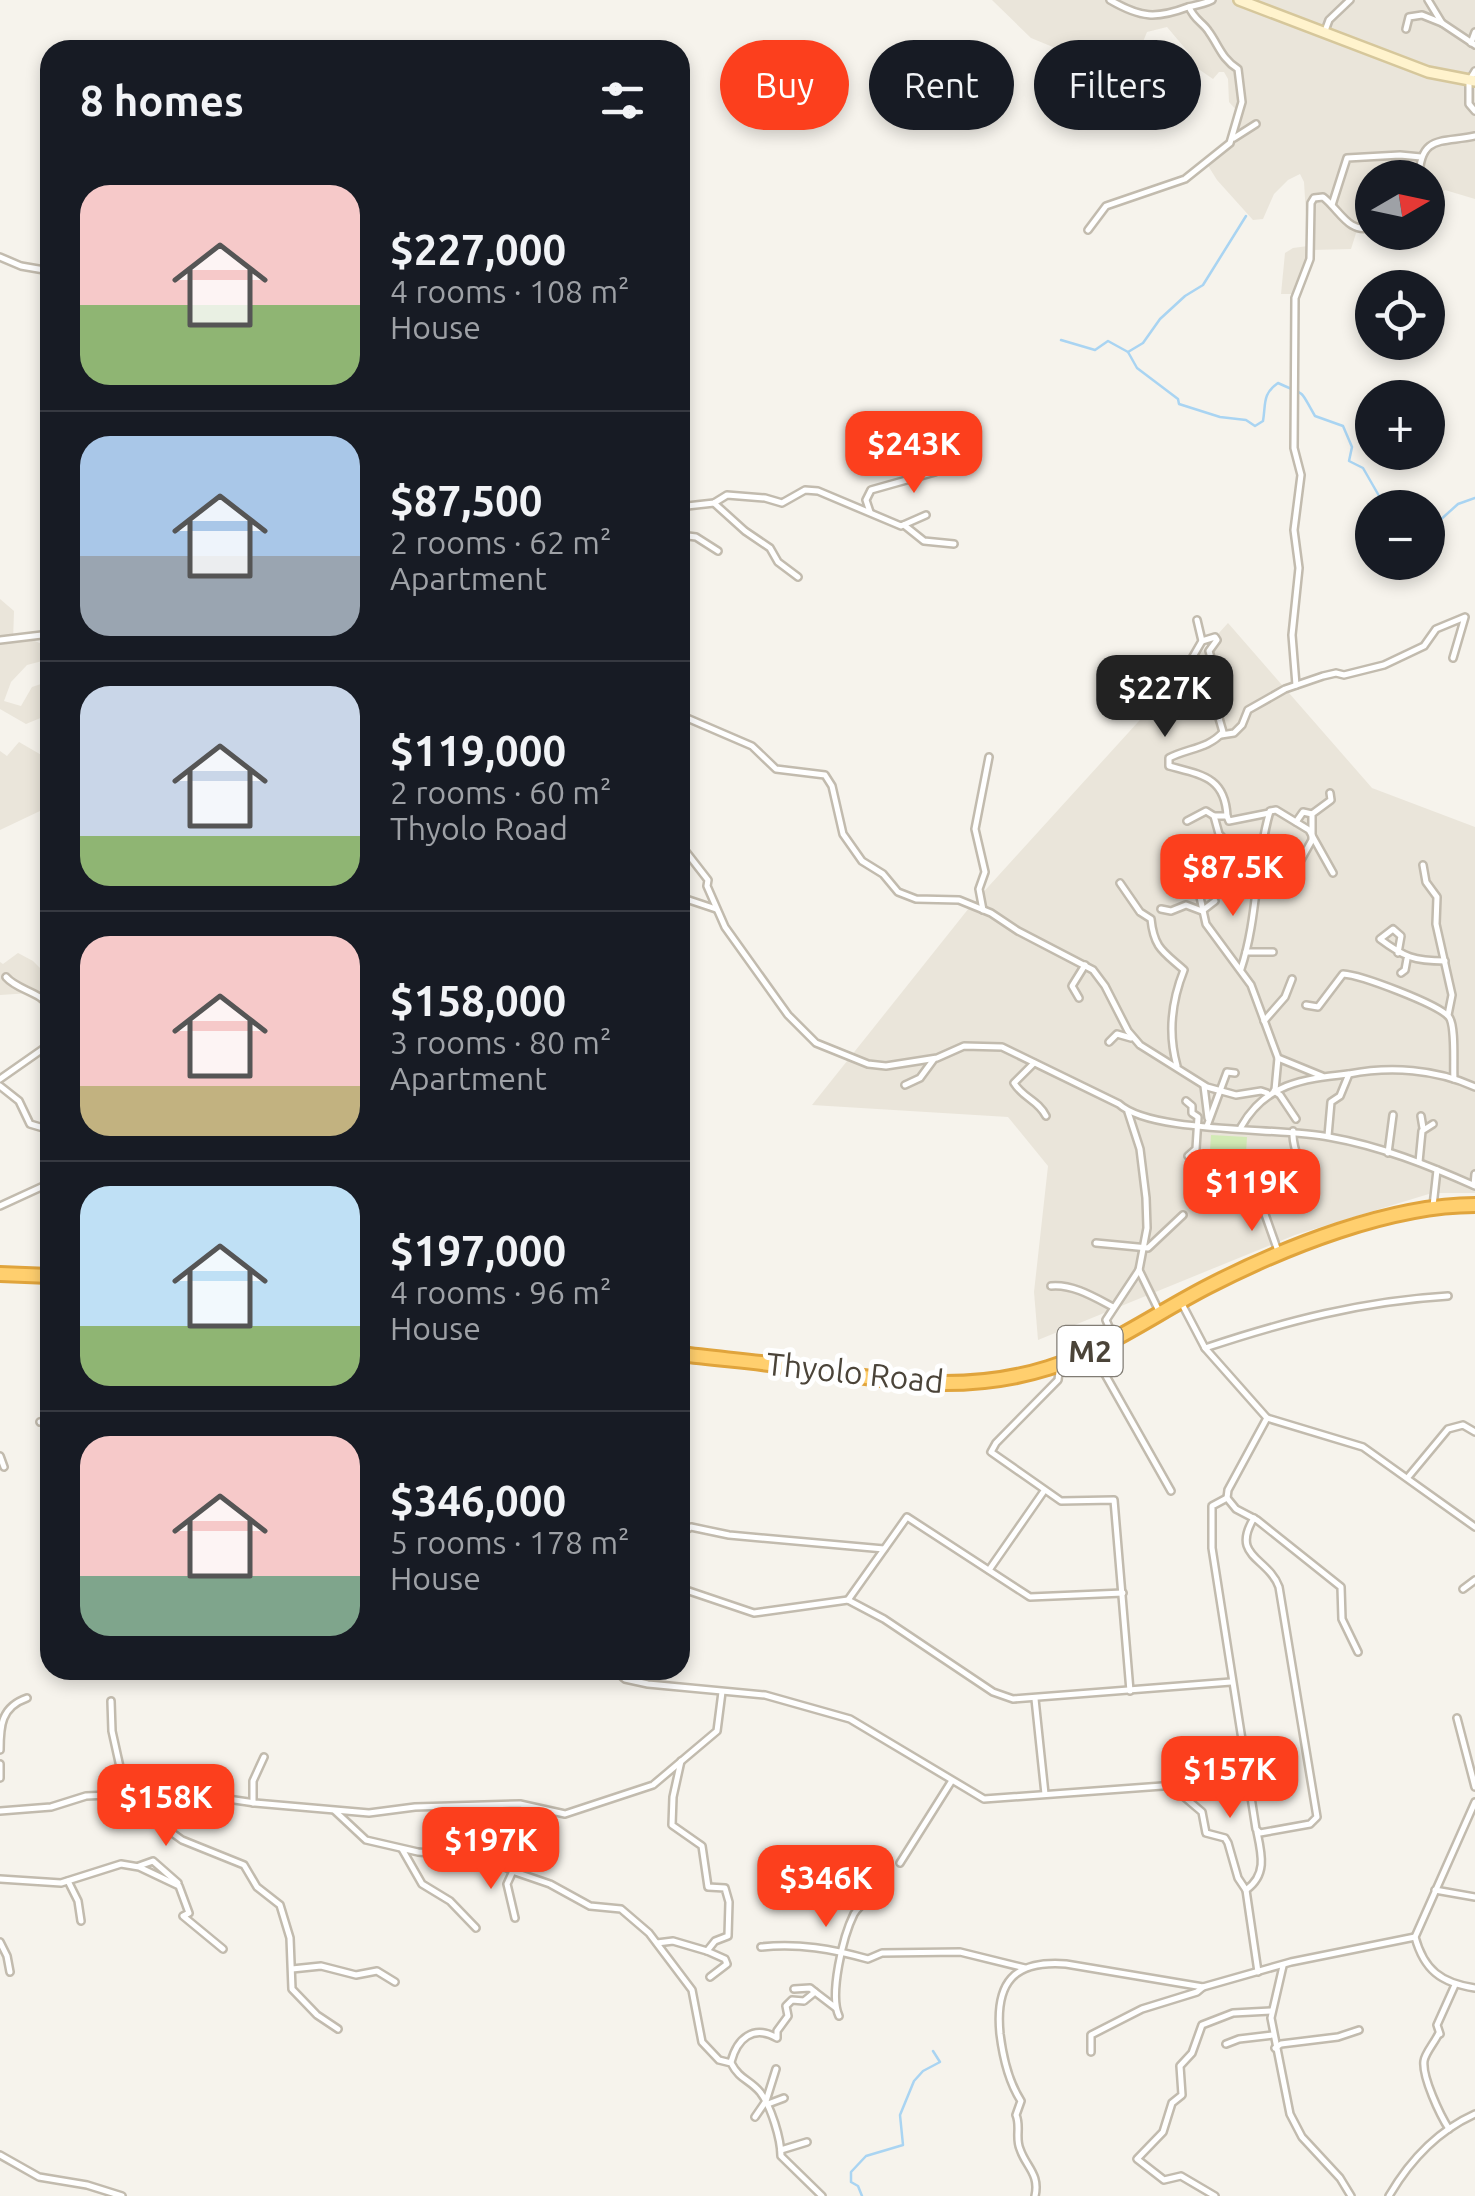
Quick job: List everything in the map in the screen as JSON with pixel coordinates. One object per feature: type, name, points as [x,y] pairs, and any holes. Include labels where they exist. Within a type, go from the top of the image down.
[{"type":"highway","name":"Thyolo Road","points":[[690,1355],[906,1384],[995,1380],[1060,1364],[1232,1275],[1377,1218],[1433,1206],[1475,1205]]},
{"type":"highway","points":[[0,1272],[40,1275]]},
{"type":"main road","points":[[1238,0],[1418,68],[1473,78]]},
{"type":"street","points":[[1110,0],[1154,17],[1212,0]]},
{"type":"street","points":[[1273,14],[1278,0]]},
{"type":"street","points":[[1325,32],[1329,20],[1350,0]]},
{"type":"street","points":[[1428,0],[1442,24]]},
{"type":"street","points":[[1189,7],[1195,20],[1208,30],[1225,61],[1238,70],[1242,102],[1233,138]]},
{"type":"street","points":[[1406,29],[1410,17],[1422,15],[1473,44],[1475,32]]},
{"type":"street","points":[[1473,78],[1469,104],[1475,111]]},
{"type":"street","points":[[1088,230],[1106,206],[1186,179],[1233,138],[1256,124]]},
{"type":"street","points":[[1420,160],[1426,148],[1443,139],[1475,136]]},
{"type":"street","points":[[1332,205],[1347,158],[1400,154],[1420,157]]},
{"type":"street","points":[[1296,685],[1292,635],[1299,568],[1294,530],[1300,475],[1294,452],[1295,296],[1310,260],[1311,203],[1320,196],[1355,226]]},
{"type":"street","points":[[0,257],[40,269]]},
{"type":"street","points":[[870,512],[866,500],[871,490],[935,472]]},
{"type":"street","points":[[690,506],[714,504],[732,494],[782,503],[812,490],[904,525],[924,541],[954,544]]},
{"type":"street","points":[[714,504],[770,548],[778,562],[798,576]]},
{"type":"street","points":[[904,525],[926,515]]},
{"type":"street","points":[[690,537],[718,551]]},
{"type":"street","points":[[1333,873],[1312,834],[1276,810],[1230,820],[1220,787],[1198,773],[1169,766],[1169,758],[1234,733],[1248,710],[1258,702],[1323,676],[1384,665],[1424,646],[1436,629],[1465,618],[1453,658]]},
{"type":"street","points":[[1197,620],[1202,641]]},
{"type":"street","points":[[0,640],[40,635]]},
{"type":"street","points":[[1186,667],[1202,641],[1215,637],[1217,640],[1209,651],[1212,694],[1223,727],[1221,735]]},
{"type":"street","points":[[690,718],[752,746],[776,768],[824,775],[832,786],[843,834],[862,862],[883,874],[899,892],[916,899],[959,900],[1084,965],[1098,976],[1134,1039]]},
{"type":"street","points":[[984,910],[979,888],[985,872],[975,829],[989,757]]},
{"type":"street","points":[[1296,824],[1303,812],[1312,814],[1331,800],[1330,793]]},
{"type":"street","points":[[1187,822],[1199,812],[1227,816]]},
{"type":"street","points":[[1242,969],[1269,813]]},
{"type":"street","points":[[1214,816],[1220,834],[1257,875],[1293,874],[1312,834],[1312,814]]},
{"type":"street","points":[[690,857],[708,880],[724,927],[788,1015],[816,1043],[877,1066],[934,1058],[964,1046],[1002,1048],[1156,1123],[1205,1123],[1328,1136],[1419,1162],[1474,1186],[1475,1174]]},
{"type":"street","points":[[1422,865],[1426,882],[1436,894],[1435,919],[1452,995],[1448,1015],[1454,1031],[1454,1078]]},
{"type":"street","points":[[1120,883],[1140,912],[1151,919],[1153,938],[1164,954],[1184,970],[1176,988],[1172,1020],[1177,1066]]},
{"type":"street","points":[[1200,897],[1206,924],[1242,969],[1278,1058],[1272,1092]]},
{"type":"street","points":[[690,900],[716,909]]},
{"type":"street","points":[[1202,911],[1215,901]]},
{"type":"street","points":[[1161,909],[1186,905],[1202,911]]},
{"type":"street","points":[[1398,953],[1400,936],[1394,929],[1380,939],[1398,953],[1407,958],[1445,961]]},
{"type":"street","points":[[1246,952],[1273,952]]},
{"type":"street","points":[[1400,973],[1405,970],[1407,958]]},
{"type":"street","points":[[1079,998],[1072,986],[1084,965]]},
{"type":"street","points":[[1306,1005],[1318,1006],[1332,985],[1347,974],[1366,977],[1448,1015]]},
{"type":"street","points":[[6,976],[17,987],[40,997]]},
{"type":"street","points":[[1264,1021],[1285,997],[1292,979]]},
{"type":"street","points":[[1109,1042],[1117,1034],[1134,1039],[1204,1086],[1219,1091],[1236,1095],[1256,1091],[1280,1094],[1296,1120]]},
{"type":"street","points":[[40,1051],[0,1082],[19,1102],[30,1124],[40,1127]]},
{"type":"street","points":[[905,1085],[920,1078],[934,1058]]},
{"type":"street","points":[[1278,1058],[1322,1076]]},
{"type":"street","points":[[1034,1062],[1014,1082],[1020,1093],[1040,1103],[1046,1116]]},
{"type":"street","points":[[1241,1127],[1253,1107],[1272,1092],[1322,1076],[1392,1068],[1454,1078],[1475,1087]]},
{"type":"street","points":[[1188,1156],[1196,1149],[1227,1072],[1234,1073]]},
{"type":"street","points":[[1328,1136],[1330,1102],[1340,1096],[1349,1074]]},
{"type":"street","points":[[1204,1086],[1205,1123]]},
{"type":"street","points":[[1186,1101],[1205,1123]]},
{"type":"street","points":[[1115,1338],[1106,1322],[1139,1270],[1147,1214],[1140,1146],[1128,1112]]},
{"type":"street","points":[[1388,1153],[1393,1114]]},
{"type":"street","points":[[1419,1162],[1421,1116]]},
{"type":"street","points":[[1422,1132],[1434,1124]]},
{"type":"street","points":[[1293,1131],[1293,1147],[1299,1161],[1295,1188],[1299,1206]]},
{"type":"street","points":[[1246,1170],[1262,1170],[1265,1176],[1282,1175],[1295,1188]]},
{"type":"street","points":[[1433,1206],[1438,1170]]},
{"type":"street","points":[[0,1206],[40,1188]]},
{"type":"street","points":[[1261,1203],[1280,1256]]},
{"type":"street","points":[[1096,1243],[1152,1246],[1184,1214]]},
{"type":"street","points":[[1139,1270],[1160,1313]]},
{"type":"street","points":[[1052,1286],[1075,1289],[1113,1307]]},
{"type":"street","points":[[1206,1348],[1326,1311],[1448,1296]]},
{"type":"street","points":[[1181,1302],[1206,1348],[1267,1418],[1355,1443],[1475,1527]]},
{"type":"street","points":[[1091,1350],[1171,1491]]},
{"type":"street","points":[[1060,1364],[1058,1380],[991,1452],[1064,1502],[1114,1500],[1130,1691]]},
{"type":"street","points":[[1267,1418],[1227,1498],[1236,1509],[1254,1518],[1340,1587],[1342,1619],[1358,1652]]},
{"type":"street","points":[[1408,1477],[1450,1427],[1463,1424],[1475,1432]]},
{"type":"street","points":[[0,1456],[4,1467]]},
{"type":"street","points":[[989,1570],[1044,1491]]},
{"type":"street","points":[[1227,1498],[1212,1506],[1212,1548],[1262,1869],[1259,1879],[1246,1890]]},
{"type":"street","points":[[848,1600],[907,1517],[1030,1597],[1123,1592]]},
{"type":"street","points":[[1254,1518],[1245,1534],[1246,1543],[1256,1561],[1276,1578],[1279,1586],[1317,1817],[1310,1824],[1257,1832]]},
{"type":"street","points":[[690,1528],[884,1549]]},
{"type":"street","points":[[1463,1589],[1475,1580]]},
{"type":"street","points":[[690,1591],[754,1613],[848,1600],[884,1618],[993,1692],[1012,1699],[1231,1682]]},
{"type":"street","points":[[629,1680],[784,1699],[850,1718],[950,1782],[984,1798],[1176,1784],[1182,1795],[1201,1810],[1206,1834],[1226,1838],[1238,1878],[1246,1890],[1258,1972]]},
{"type":"street","points":[[0,1811],[51,1808],[72,1799],[189,1792],[253,1803],[380,1813],[415,1806],[520,1804],[569,1813],[645,1789],[660,1780],[716,1730],[722,1692]]},
{"type":"street","points":[[0,1750],[4,1714],[12,1704],[27,1698]]},
{"type":"street","points":[[1035,1698],[1045,1794]]},
{"type":"street","points":[[111,1701],[123,1794],[182,1840],[244,1865],[257,1887],[276,1901],[283,1912],[290,1938],[294,1992],[338,2030]]},
{"type":"street","points":[[1457,1718],[1475,1787]]},
{"type":"street","points":[[253,1803],[255,1773],[264,1757]]},
{"type":"street","points":[[682,1760],[672,1797],[672,1825],[702,1846],[708,1887],[725,1888],[729,1902],[728,1936],[715,1941],[708,1951]]},
{"type":"street","points":[[0,1764],[0,1778]]},
{"type":"street","points":[[900,1864],[950,1782]]},
{"type":"street","points":[[1475,1802],[1415,1937],[1426,1967],[1454,1985],[1475,1988]]},
{"type":"street","points":[[333,1809],[362,1838],[402,1849],[487,1858],[550,1884],[590,1906],[620,1909],[657,1943],[692,1990],[700,2019],[700,2040],[718,2060],[731,2063]]},
{"type":"street","points":[[402,1849],[422,1884],[450,1901],[476,1928]]},
{"type":"street","points":[[0,1879],[43,1884],[68,1882],[121,1864],[139,1867],[180,1886],[189,1914],[184,1916],[223,1948]]},
{"type":"street","points":[[513,1871],[507,1884],[515,1918]]},
{"type":"street","points":[[68,1882],[78,1901],[81,1922]]},
{"type":"street","points":[[1435,1890],[1475,1897]]},
{"type":"street","points":[[836,2008],[838,1990],[834,1981],[842,1952],[856,1910],[871,1897]]},
{"type":"street","points":[[1091,2052],[1091,2036],[1142,2008],[1258,1972],[1415,1937]]},
{"type":"street","points":[[657,1943],[670,1940],[725,1959],[727,1964],[710,1977]]},
{"type":"street","points":[[0,1942],[8,1956],[10,1972]]},
{"type":"street","points":[[761,1947],[816,1945],[830,1952],[848,1952],[868,1959],[882,1953],[960,1952],[1026,1968]]},
{"type":"street","points":[[1035,2196],[1037,2180],[1018,2143],[1016,2115],[1022,2101],[1005,2066],[999,2021],[1004,1987],[1026,1968],[1066,1964],[1203,1987]]},
{"type":"street","points":[[292,1969],[325,1966],[356,1975],[377,1971],[395,1982]]},
{"type":"street","points":[[1283,1966],[1271,2011],[1290,2114],[1296,2128],[1351,2196]]},
{"type":"street","points":[[1449,2129],[1434,2106],[1424,2058],[1440,2035],[1438,2026],[1454,1985]]},
{"type":"street","points":[[794,1990],[810,1988],[836,2008],[840,2016]]},
{"type":"street","points":[[816,1992],[810,1999],[787,2004],[788,2016],[777,2038],[762,2032],[746,2036],[736,2045],[731,2063],[738,2077],[756,2088],[767,2103],[781,2156],[822,2196]]},
{"type":"street","points":[[1215,2196],[1181,2176],[1164,2180],[1138,2158],[1163,2132],[1172,2103],[1182,2095],[1180,2066],[1192,2052],[1202,2026],[1233,2013],[1271,2011]]},
{"type":"street","points":[[1276,2048],[1280,2044],[1338,2037],[1359,2030]]},
{"type":"street","points":[[1226,2044],[1273,2035]]},
{"type":"street","points":[[756,2116],[767,2103],[776,2069]]},
{"type":"street","points":[[767,2103],[784,2098]]},
{"type":"street","points":[[1389,2196],[1414,2156],[1475,2114]]},
{"type":"street","points":[[781,2150],[806,2142]]},
{"type":"street","points":[[0,2155],[38,2177],[122,2196]]},
{"type":"shaded area","points":[[992,0],[1475,0],[1475,199],[1445,190],[1445,160],[1355,160],[1355,236],[1351,249],[1312,250],[1295,294],[1281,294],[1285,253],[1308,246],[1304,182],[1300,174],[1288,180],[1274,194],[1263,219],[1253,220],[1217,180],[1207,164],[1233,138],[1238,112],[1229,102],[1224,72],[1213,79],[1201,71],[1201,40],[1178,40],[1167,27],[1147,32],[1144,40],[1031,38]]},
{"type":"shaded area","points":[[0,599],[14,611],[13,642],[40,643],[40,662],[27,665],[11,682],[4,701],[21,706],[32,687],[40,684],[40,718],[26,724],[0,709]]},
{"type":"shaded area","points":[[1228,623],[1372,788],[1475,827],[1475,1193],[1432,1193],[1295,1235],[1038,1340],[1034,1292],[1048,1166],[1008,1117],[812,1105],[969,908]]},
{"type":"shaded area","points":[[19,742],[40,754],[40,811],[0,830],[0,751],[7,756]]},
{"type":"shaded area","points":[[18,953],[33,961],[40,968],[40,992],[0,995],[0,962],[3,964]]},
{"type":"green space","points":[[1211,1135],[1247,1137],[1243,1201],[1207,1198]]},
{"type":"waterway","points":[[1061,340],[1095,350],[1108,341],[1128,352],[1143,343],[1160,319],[1203,285],[1246,216]]},
{"type":"waterway","points":[[1128,352],[1137,368],[1178,399],[1179,404],[1220,417],[1246,420],[1255,426],[1263,421],[1267,395],[1278,383],[1298,392],[1315,416],[1343,426],[1352,447],[1349,461],[1363,468],[1376,490]]},
{"type":"waterway","points":[[1445,516],[1458,504],[1475,498]]},
{"type":"waterway","points":[[862,2196],[858,2186],[851,2182],[851,2172],[866,2156],[903,2145],[900,2115],[914,2081],[940,2062],[933,2051]]}]
